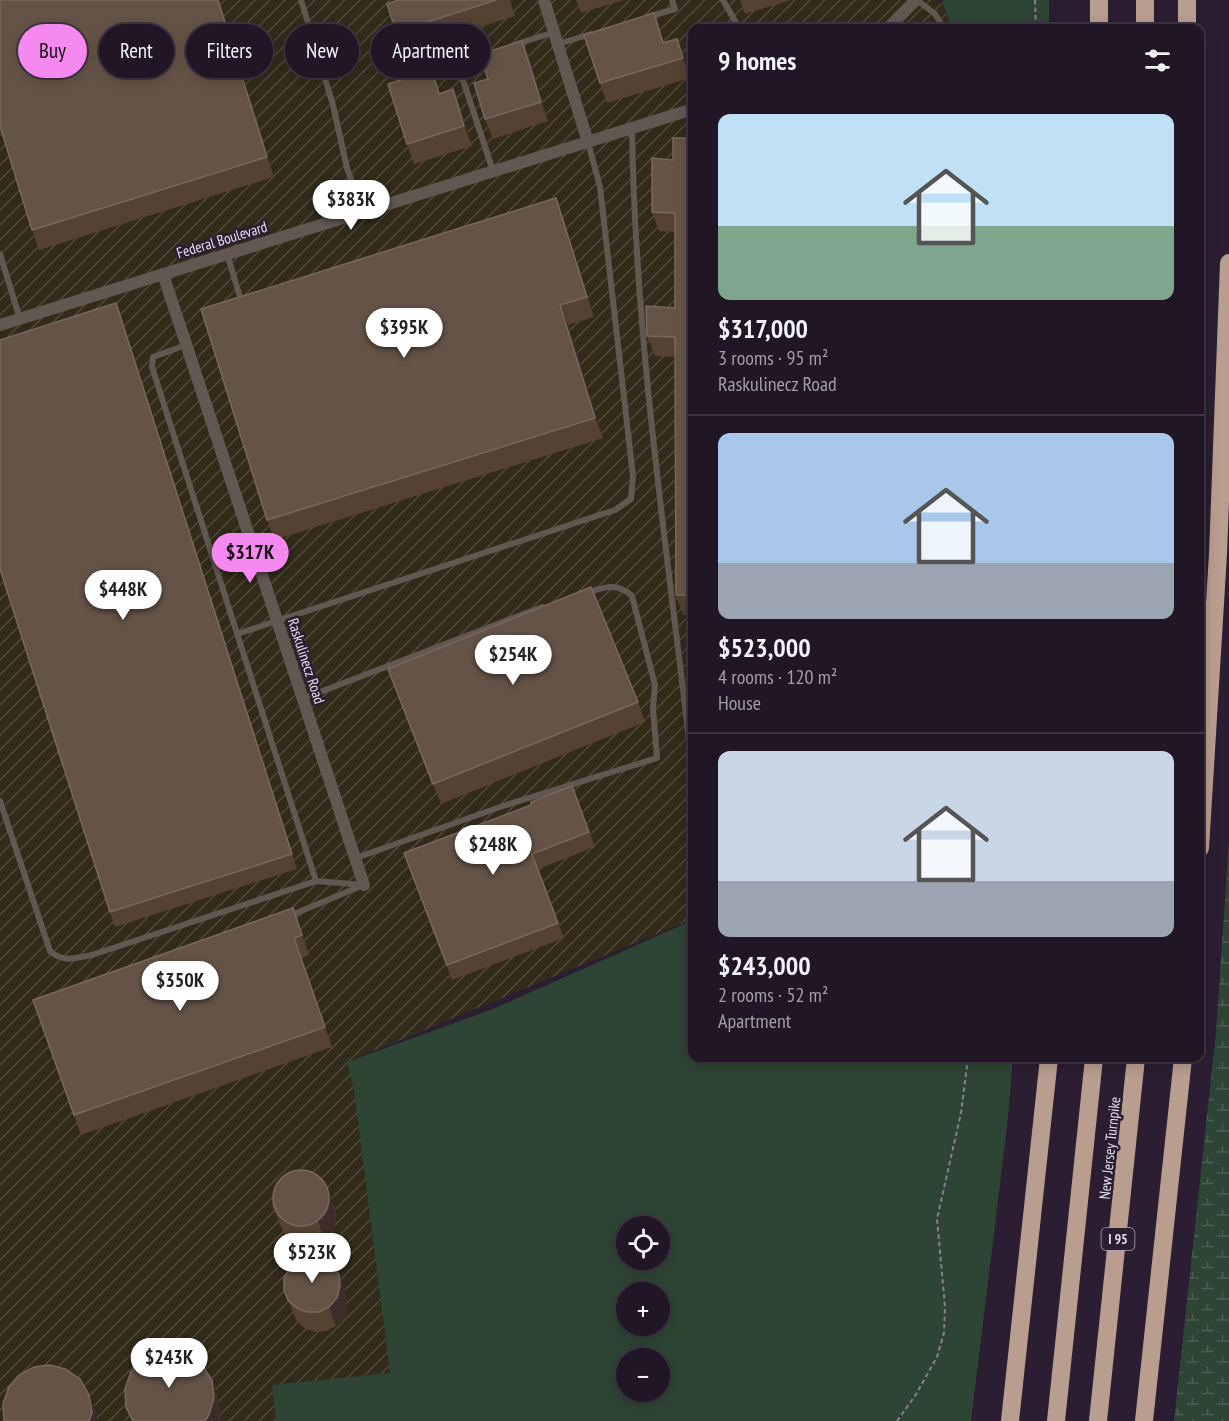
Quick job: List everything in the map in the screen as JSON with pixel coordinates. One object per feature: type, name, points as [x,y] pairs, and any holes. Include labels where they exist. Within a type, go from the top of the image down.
[{"type":"highway","points":[[1099,0],[1099,24]]},
{"type":"highway","points":[[1145,0],[1145,24]]},
{"type":"highway","points":[[1186,24],[1187,0]]},
{"type":"highway","points":[[1204,780],[1218,542],[1229,263]]},
{"type":"highway","points":[[1010,1421],[1049,1062]]},
{"type":"highway","name":"New Jersey Turnpike","points":[[1056,1421],[1094,1062]]},
{"type":"highway","name":"New Jersey Turnpike","points":[[1098,1421],[1137,1062]]},
{"type":"highway","points":[[1144,1421],[1183,1062]]},
{"type":"street","points":[[544,0],[588,142]]},
{"type":"street","points":[[892,24],[917,0]]},
{"type":"street","name":"Federal Boulevard","points":[[0,325],[688,111]]},
{"type":"street","name":"Raskulinecz Road","points":[[164,274],[364,885]]},
{"type":"lane","points":[[302,0],[333,105],[347,168],[363,212]]},
{"type":"lane","points":[[643,19],[675,9],[672,0]]},
{"type":"lane","points":[[723,0],[737,24]]},
{"type":"lane","points":[[917,0],[935,14],[941,24]]},
{"type":"lane","points":[[511,46],[600,32]]},
{"type":"lane","points":[[493,171],[457,62],[500,49]]},
{"type":"lane","points":[[632,128],[635,246],[651,413],[688,715]]},
{"type":"lane","points":[[237,634],[615,510],[631,499],[633,476],[600,187],[588,142]]},
{"type":"lane","points":[[0,254],[20,319]]},
{"type":"lane","points":[[227,254],[240,297]]},
{"type":"lane","points":[[187,345],[153,357],[152,367],[316,880]]},
{"type":"lane","points":[[355,858],[503,806],[657,758],[653,708],[655,685],[632,596],[620,587],[613,586],[574,597]]},
{"type":"lane","points":[[302,699],[500,621],[553,604]]},
{"type":"lane","points":[[0,801],[50,951],[56,956],[69,960],[92,955],[316,880],[364,885]]},
{"type":"lane","points":[[280,920],[364,885]]},
{"type":"path","points":[[1035,0],[1036,24]]},
{"type":"path","points":[[897,1421],[915,1396],[937,1357],[944,1333],[945,1307],[937,1220],[961,1113],[967,1062]]},
{"type":"shaded area","points":[[0,0],[934,0],[942,2],[950,24],[688,24],[688,921],[347,1062],[677,951],[695,1421],[0,1421]]},
{"type":"green space","points":[[944,0],[1049,0],[1049,24],[950,24],[942,2]]},
{"type":"green space","points":[[1229,840],[1229,1421],[1174,1421],[1216,1032]]},
{"type":"green space","points":[[688,922],[688,1062],[1013,1062],[1007,1127],[971,1421],[276,1421],[272,1385],[390,1373],[354,1090],[347,1062],[493,1009]]},
{"type":"building","points":[[0,0],[218,0],[225,24],[186,24],[186,78],[242,78],[267,157],[32,230],[0,126]]},
{"type":"building","points":[[398,0],[496,0],[421,24],[393,24],[387,4]]},
{"type":"building","points":[[654,13],[663,43],[677,39],[683,58],[600,83],[584,35]]},
{"type":"building","points":[[522,41],[541,102],[485,119],[474,83],[490,78],[490,51]]},
{"type":"building","points":[[407,78],[434,78],[439,94],[453,89],[464,126],[407,144],[388,84]]},
{"type":"building","points":[[673,138],[688,138],[688,595],[676,595],[675,337],[647,336],[646,306],[675,308],[675,213],[652,212],[652,158],[673,160]]},
{"type":"building","points":[[556,198],[587,297],[560,305],[595,418],[267,520],[201,309]]},
{"type":"building","points":[[116,303],[292,854],[110,912],[0,569],[0,340]]},
{"type":"building","points":[[591,587],[638,702],[433,784],[388,669]]},
{"type":"building","points":[[572,786],[589,832],[532,854],[558,923],[447,965],[404,853],[531,805],[531,802]]},
{"type":"building","points":[[293,908],[302,935],[294,938],[325,1027],[74,1115],[33,1000]]},
{"type":"building","points":[[301,1170],[312,1172],[321,1178],[327,1187],[329,1198],[327,1209],[321,1218],[312,1224],[301,1226],[290,1224],[281,1218],[275,1209],[273,1198],[275,1187],[281,1178],[290,1172]]},
{"type":"building","points":[[313,1256],[333,1264],[339,1275],[340,1286],[337,1298],[329,1307],[319,1312],[307,1312],[297,1308],[288,1300],[284,1290],[284,1278],[294,1261]]},
{"type":"building","points":[[172,1351],[188,1354],[202,1365],[212,1380],[214,1398],[209,1415],[205,1421],[133,1421],[126,1407],[125,1389],[131,1372],[142,1360],[156,1353]]},
{"type":"building","points":[[50,1365],[65,1369],[80,1379],[89,1395],[92,1413],[89,1421],[4,1421],[3,1404],[9,1387],[19,1375],[34,1367]]}]
